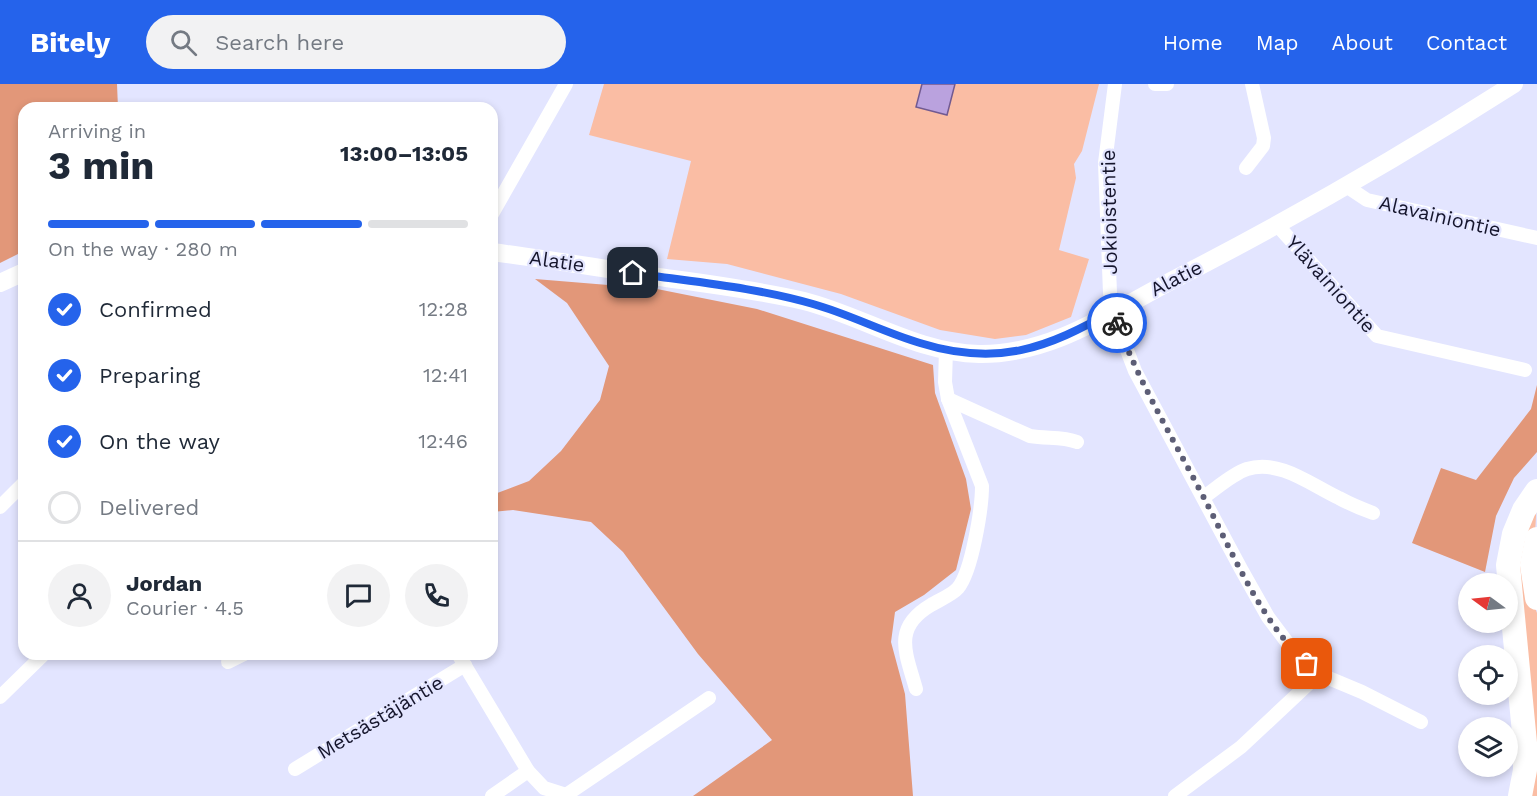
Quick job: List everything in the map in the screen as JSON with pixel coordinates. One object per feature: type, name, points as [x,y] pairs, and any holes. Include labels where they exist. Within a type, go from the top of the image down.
[{"type":"highway","points":[[1520,796],[1525,770],[1525,743],[1508,565],[1514,534],[1524,510],[1537,491]]},
{"type":"highway","points":[[1537,539],[1532,565],[1537,598]]},
{"type":"street","points":[[498,203],[566,84]]},
{"type":"street","name":"Jokioistentie","points":[[1115,84],[1105,163],[1110,293],[1135,371],[1268,617],[1295,653],[1319,674],[1362,692],[1421,722]]},
{"type":"street","points":[[1155,84],[1167,84]]},
{"type":"street","points":[[1246,168],[1263,146],[1264,138],[1252,84]]},
{"type":"street","name":"Alatie","points":[[498,253],[781,296],[845,314],[918,342],[946,350],[977,354],[1006,353],[1042,346],[1081,330],[1114,310],[1278,226],[1514,84]]},
{"type":"street","name":"Alavainiontie","points":[[1346,186],[1366,200],[1537,238]]},
{"type":"street","name":"Ylävainiontie","points":[[1278,226],[1377,336],[1526,370]]},
{"type":"street","points":[[0,283],[18,275]]},
{"type":"street","points":[[916,689],[904,647],[906,628],[916,614],[957,589],[968,570],[982,501],[981,486],[948,399],[945,382],[946,350]]},
{"type":"street","points":[[948,399],[1030,436],[1045,439],[1064,437],[1077,442]]},
{"type":"street","points":[[1203,497],[1247,469],[1268,468],[1287,471],[1308,480],[1338,498],[1373,513]]},
{"type":"street","points":[[0,507],[18,489]]},
{"type":"street","points":[[0,697],[38,660]]},
{"type":"street","points":[[228,662],[232,660]]},
{"type":"street","points":[[462,660],[528,771],[544,788],[566,795],[709,698]]},
{"type":"street","name":"Metsästäjäntie","points":[[295,769],[462,660]]},
{"type":"street","points":[[1175,796],[1241,747],[1319,674]]},
{"type":"street","points":[[492,796],[528,771]]},
{"type":"shaded area","points":[[0,84],[117,84],[118,102],[18,102],[18,254],[0,263]]},
{"type":"shaded area","points":[[604,84],[1099,84],[1082,151],[1074,164],[1076,178],[1059,250],[1089,259],[1071,317],[1026,335],[995,339],[940,330],[841,294],[727,264],[667,259],[691,161],[589,135]]},
{"type":"shaded area","points":[[535,279],[657,289],[757,309],[933,365],[935,393],[966,479],[971,509],[956,570],[924,595],[895,612],[891,642],[905,694],[913,796],[693,796],[772,740],[698,654],[623,552],[591,522],[513,510],[498,511],[498,493],[529,481],[561,451],[600,400],[609,366],[567,303]]},
{"type":"shaded area","points":[[1537,385],[1537,452],[1514,478],[1496,516],[1485,572],[1412,543],[1441,468],[1476,480],[1531,409]]},
{"type":"shaded area","points":[[1537,500],[1531,598],[1537,613],[1537,796],[1526,796],[1516,633],[1518,573],[1515,573]]},
{"type":"building","points":[[922,84],[955,84],[947,115],[916,107]]},
{"type":"way so far","points":[[1117,323],[1135,371],[1240,569],[1268,617],[1295,653],[1307,664]]},
{"type":"route","points":[[633,273],[729,286],[812,303],[918,342],[946,350],[977,354],[1006,353],[1042,346],[1081,330],[1114,310],[1117,323]]}]
